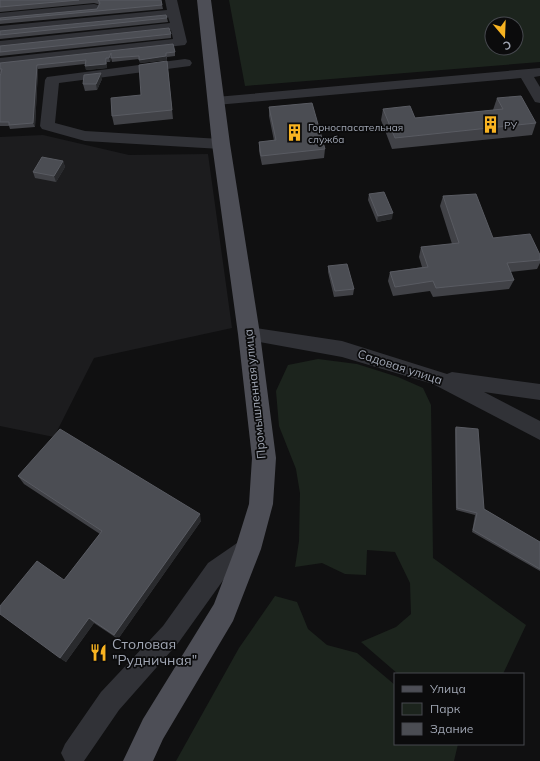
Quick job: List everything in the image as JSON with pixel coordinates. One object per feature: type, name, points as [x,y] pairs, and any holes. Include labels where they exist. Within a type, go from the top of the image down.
[{"type":"main road","name":"Промышленная улица","points":[[138,761],[153,729],[224,612],[248,549],[261,504],[264,458],[249,334],[216,100],[204,0]]},
{"type":"street","points":[[156,2],[172,4]]},
{"type":"street","points":[[0,62],[180,42],[172,4]]},
{"type":"street","points":[[0,30],[172,4]]},
{"type":"street","points":[[0,17],[109,6]]},
{"type":"street","points":[[0,45],[177,26]]},
{"type":"street","points":[[185,63],[52,80],[47,126],[85,136],[222,144]]},
{"type":"street","points":[[216,100],[540,72]]},
{"type":"street","points":[[525,73],[540,99]]},
{"type":"street","name":"Садовая улица","points":[[249,334],[342,349],[438,378],[540,431]]},
{"type":"street","points":[[438,378],[540,392]]},
{"type":"street","points":[[74,753],[110,701],[172,634],[216,571],[248,549]]},
{"type":"shaded area","points":[[43,135],[129,155],[208,154],[232,328],[94,358],[54,437],[0,426],[0,137]]},
{"type":"green space","points":[[229,0],[540,0],[540,62],[245,86]]},
{"type":"green space","points":[[318,359],[357,364],[398,377],[423,388],[431,405],[433,558],[526,625],[503,673],[397,673],[361,642],[396,627],[411,614],[410,583],[395,552],[367,550],[366,575],[345,574],[322,563],[295,567],[299,541],[300,493],[296,469],[279,426],[276,391],[288,365]]},
{"type":"green space","points":[[275,596],[297,602],[308,629],[327,645],[357,653],[394,684],[394,745],[458,745],[454,761],[176,761],[239,648]]},
{"type":"building","points":[[0,0],[79,0],[0,7]]},
{"type":"building","points":[[98,0],[161,0],[162,5],[0,20],[0,18],[97,9],[100,3]]},
{"type":"building","points":[[166,15],[167,18],[0,35],[0,31]]},
{"type":"building","points":[[169,28],[171,34],[0,52],[0,46]]},
{"type":"building","points":[[173,44],[175,52],[166,53],[166,56],[139,60],[139,56],[111,58],[111,53],[109,58],[106,58],[106,64],[85,66],[86,60],[37,65],[33,123],[9,125],[9,122],[0,122],[0,76],[2,69],[0,69],[0,63]]},
{"type":"building","points":[[167,61],[172,110],[112,116],[111,98],[141,95],[139,65]]},
{"type":"building","points":[[101,73],[96,84],[83,84],[84,75]]},
{"type":"building","points":[[521,96],[536,123],[395,138],[383,109],[410,106],[415,118],[503,109],[497,98]]},
{"type":"building","name":"Горноспасательная служба","points":[[312,103],[325,149],[261,156],[259,142],[276,140],[269,107]]},
{"type":"building","points":[[42,157],[63,161],[54,176],[33,172]]},
{"type":"building","points":[[384,192],[393,213],[378,216],[369,194]]},
{"type":"building","points":[[476,194],[493,238],[530,234],[540,255],[540,260],[507,263],[514,280],[436,288],[433,281],[395,287],[390,272],[428,267],[421,247],[459,243],[443,196]]},
{"type":"building","points":[[347,264],[354,289],[335,291],[328,266]]},
{"type":"building","points":[[456,427],[478,429],[484,509],[540,542],[540,569],[473,530],[477,513],[457,508]]},
{"type":"building","points":[[60,429],[200,514],[114,635],[89,618],[60,658],[0,614],[0,606],[37,561],[64,580],[102,531],[18,476]]},
{"type":"place","name":"РУ","points":[[491,125]]},
{"type":"place","name":"Горноспасательная служба","points":[[295,133]]},
{"type":"place","name":"Столовая \"Рудничная\"","points":[[99,652]]}]
